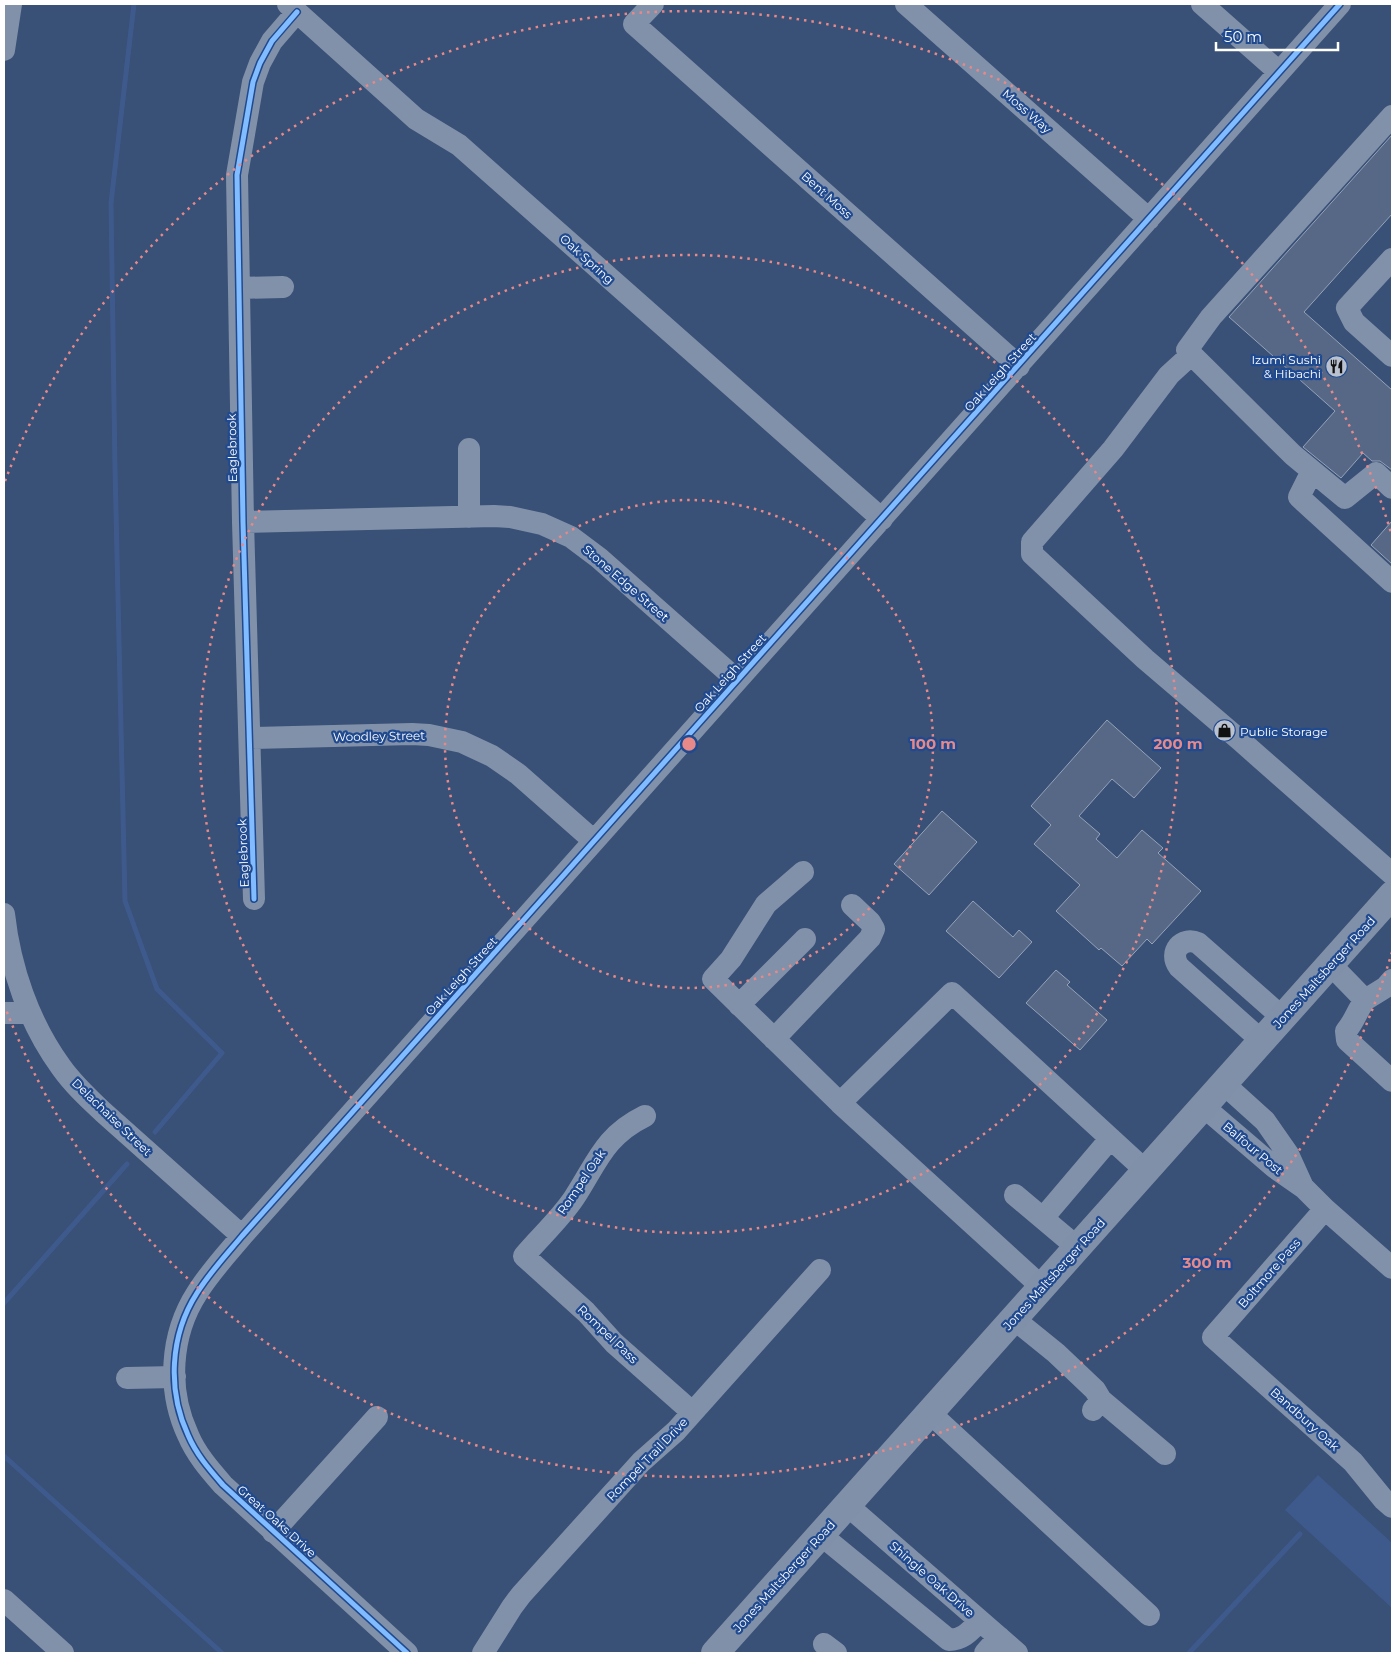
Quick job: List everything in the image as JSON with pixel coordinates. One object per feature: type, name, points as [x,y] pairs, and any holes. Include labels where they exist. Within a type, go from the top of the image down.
[{"type":"main road","name":"Jones Maltsberger Road","points":[[716,1653],[1392,895]]},
{"type":"street","points":[[4,50],[11,4]]},
{"type":"street","name":"Bent Moss","points":[[653,4],[634,24],[1019,366]]},
{"type":"street","name":"Moss Way","points":[[906,4],[1149,219]]},
{"type":"street","points":[[1202,4],[1279,72]]},
{"type":"street","name":"Oak Leigh Street","points":[[175,1377],[176,1349],[183,1320],[197,1293],[242,1236],[1340,4]]},
{"type":"street","name":"Eaglebrook","points":[[254,898],[243,522],[237,175],[253,82],[260,63],[292,8]]},
{"type":"street","name":"Oak Spring","points":[[292,8],[416,119],[459,145],[882,520]]},
{"type":"street","points":[[1392,116],[1210,317],[1187,350],[1293,455],[1346,498],[1376,473],[1392,488]]},
{"type":"street","points":[[1392,259],[1347,308],[1354,322],[1392,356]]},
{"type":"street","points":[[239,288],[283,287]]},
{"type":"street","points":[[1192,354],[1169,375],[1113,449],[1032,542],[1032,554],[1144,659],[1241,741],[1392,874]]},
{"type":"street","points":[[469,449],[469,517]]},
{"type":"street","points":[[1312,471],[1299,497],[1392,582]]},
{"type":"street","name":"Stone Edge Street","points":[[243,522],[510,517],[542,524],[571,537],[599,558],[737,680]]},
{"type":"street","name":"Woodley Street","points":[[250,738],[412,734],[462,742],[492,756],[518,774],[594,841]]},
{"type":"street","points":[[804,872],[766,904],[731,959],[713,980],[840,1103],[1042,1287]]},
{"type":"street","points":[[774,1039],[870,938],[874,929],[870,922],[852,905]]},
{"type":"street","name":"Delachaise Street","points":[[4,914],[6,938],[30,1013],[45,1042],[62,1067],[103,1112],[242,1236]]},
{"type":"street","points":[[739,1005],[805,939]]},
{"type":"street","points":[[1262,1042],[1179,967],[1176,963],[1175,953],[1180,944],[1189,941],[1198,943],[1282,1018]]},
{"type":"street","points":[[1330,965],[1365,1000]]},
{"type":"street","points":[[1392,980],[1386,987],[1365,1000],[1358,1008],[1354,1023],[1346,1031],[1347,1040],[1392,1081]]},
{"type":"street","points":[[840,1103],[952,993],[1146,1172]]},
{"type":"street","points":[[4,1013],[30,1013]]},
{"type":"street","name":"Balfour Post","points":[[1224,1084],[1265,1121],[1288,1154],[1304,1188]]},
{"type":"street","name":"Balfour Post","points":[[1204,1107],[1274,1167],[1304,1188],[1392,1268]]},
{"type":"street","name":"Rompel Oak","points":[[524,1256],[574,1198],[594,1162],[610,1140],[633,1122],[645,1116]]},
{"type":"street","points":[[1042,1218],[1110,1139]]},
{"type":"street","points":[[1015,1195],[1078,1248]]},
{"type":"street","name":"Boltmore Pass","points":[[1213,1337],[1325,1209]]},
{"type":"street","name":"Rompel Pass","points":[[524,1256],[586,1312],[614,1343],[692,1412]]},
{"type":"street","name":"Rompel Trail Drive","points":[[483,1653],[521,1596],[641,1462],[676,1431],[820,1270]]},
{"type":"street","points":[[1014,1319],[1056,1353],[1095,1390],[1097,1405],[1165,1454]]},
{"type":"street","name":"Bandbury Oak","points":[[1213,1337],[1353,1462],[1392,1507]]},
{"type":"street","points":[[127,1378],[175,1377]]},
{"type":"street","name":"Great Oaks Drive","points":[[175,1377],[181,1418],[188,1437],[203,1462],[223,1485],[273,1532],[408,1653]]},
{"type":"street","points":[[930,1413],[1149,1616]]},
{"type":"street","points":[[273,1532],[377,1417]]},
{"type":"street","name":"Shingle Oak Drive","points":[[848,1505],[980,1621],[992,1645],[1017,1653]]},
{"type":"street","points":[[821,1535],[948,1640],[964,1637],[980,1621]]},
{"type":"street","points":[[4,1600],[64,1653]]},
{"type":"water","points":[[1318,1475],[1392,1543],[1392,1608],[1285,1510]]},
{"type":"building","points":[[1392,135],[1392,214],[1304,312],[1392,390],[1392,470],[1380,461],[1372,461],[1363,453],[1341,478],[1303,447],[1335,411],[1229,317]]},
{"type":"building","points":[[1392,521],[1392,564],[1371,545]]},
{"type":"building","points":[[1107,720],[1161,768],[1134,798],[1112,779],[1079,816],[1100,834],[1096,839],[1117,858],[1142,830],[1163,848],[1158,853],[1201,891],[1152,944],[1147,939],[1122,966],[1101,948],[1099,950],[1056,911],[1080,885],[1034,844],[1051,825],[1031,806]]},
{"type":"building","points":[[942,811],[977,842],[929,895],[894,864]]},
{"type":"building","points":[[973,901],[1013,937],[1019,930],[1032,942],[999,978],[946,931]]},
{"type":"building","points":[[1056,970],[1070,982],[1067,985],[1107,1020],[1080,1050],[1026,1003]]},
{"type":"waterway","points":[[134,4],[111,203],[125,901],[157,989],[222,1053],[155,1132]]},
{"type":"waterway","points":[[4,1303],[127,1164]]},
{"type":"waterway","points":[[4,1456],[222,1653]]},
{"type":"waterway","points":[[1189,1653],[1300,1534]]},
{"type":"cycle path","points":[[407,1653],[223,1485],[195,1449],[181,1418],[174,1381],[174,1363],[181,1327],[197,1293],[213,1270],[242,1236],[1340,4]]},
{"type":"cycle path","points":[[254,899],[243,522],[237,175],[253,82],[260,63],[272,41],[297,12]]},
{"type":"place","name":"Izumi Sushi & Hibachi","points":[[1337,366]]},
{"type":"place","name":"Public Storage","points":[[1224,731]]}]
